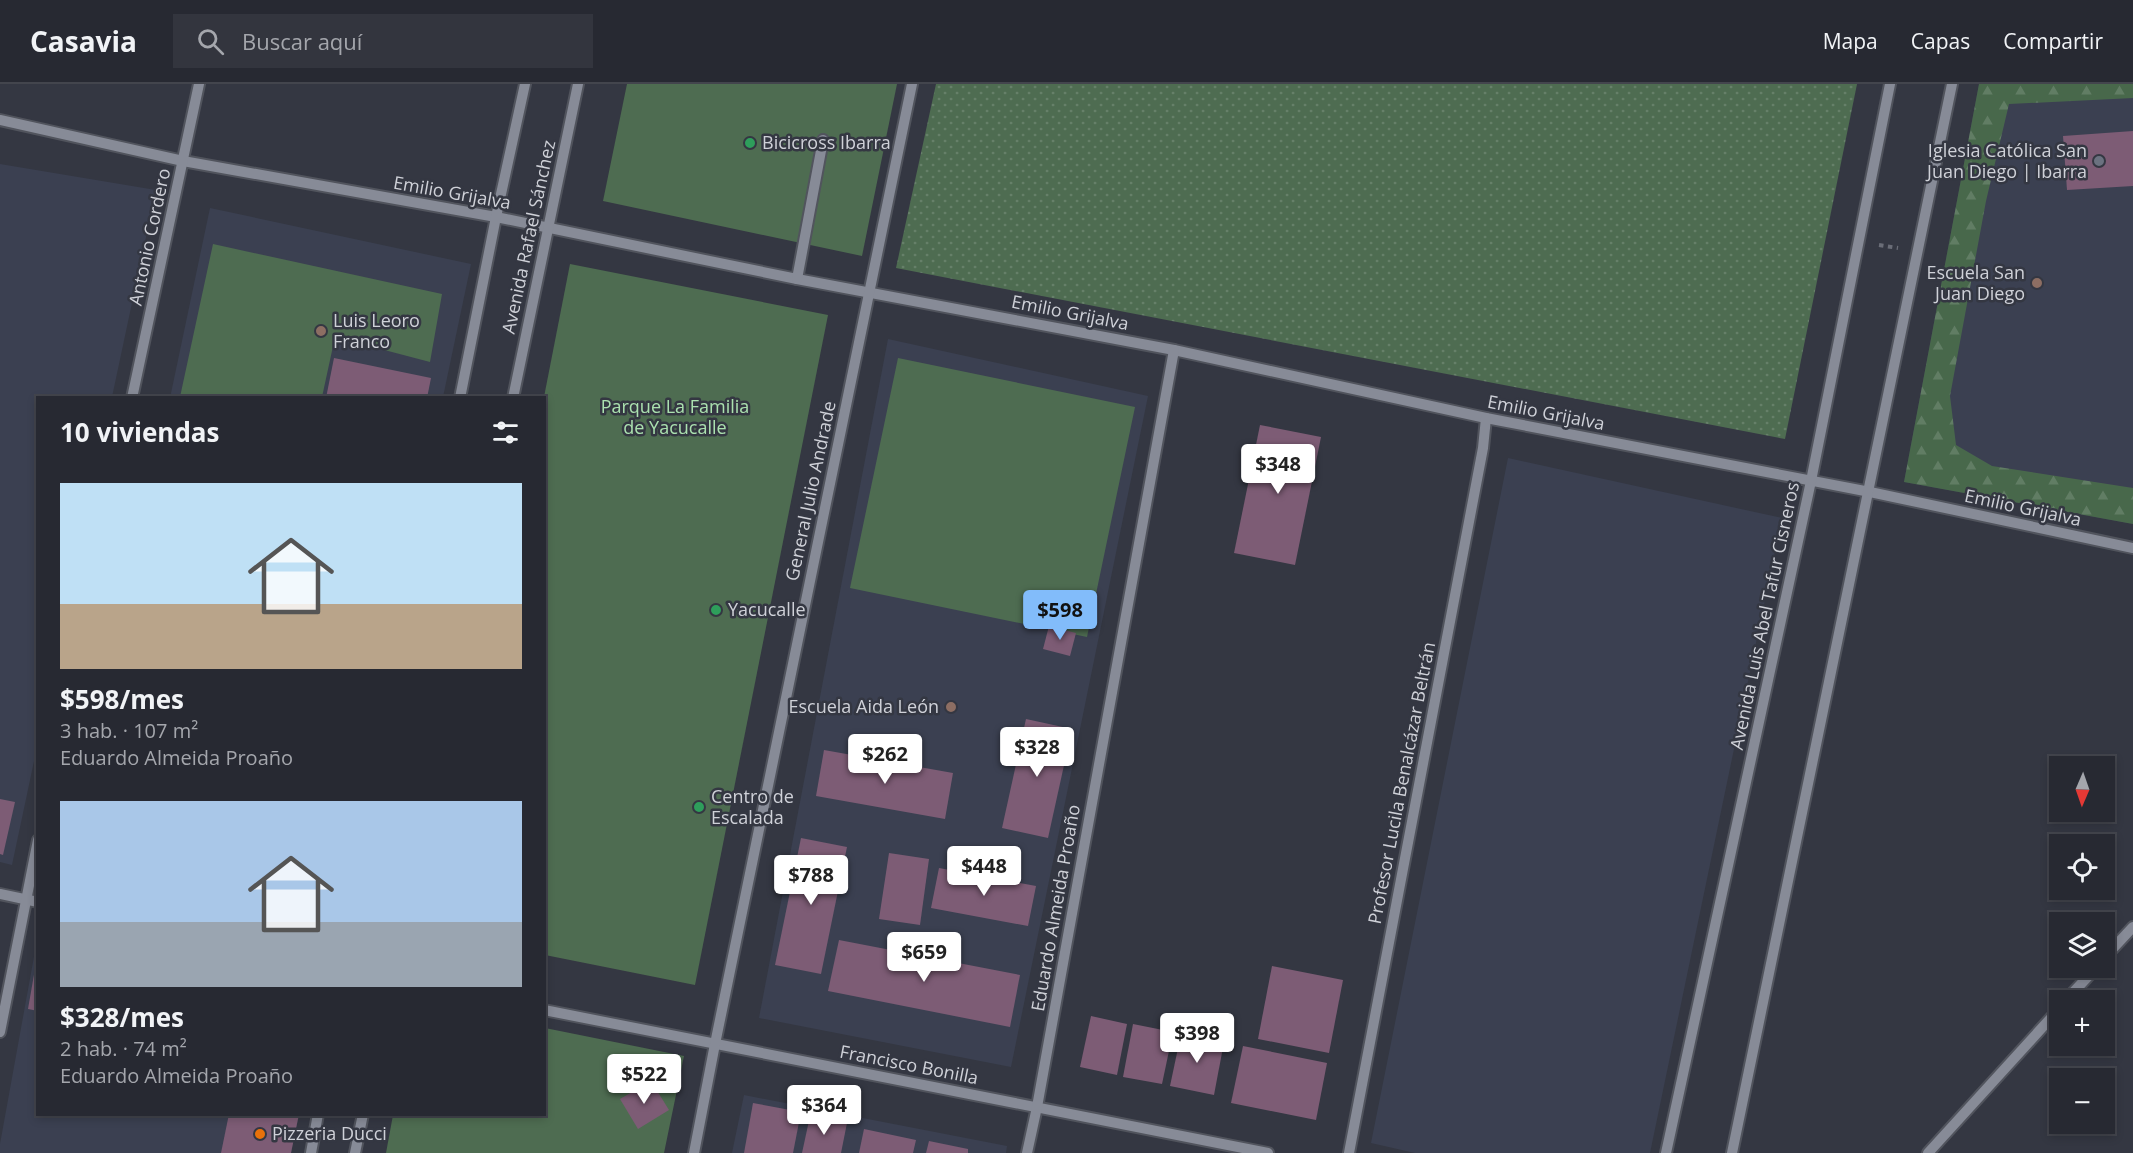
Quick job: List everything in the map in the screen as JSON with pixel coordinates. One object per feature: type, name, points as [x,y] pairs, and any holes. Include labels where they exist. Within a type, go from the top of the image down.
[{"type":"street","name":"Antonio Cordero","points":[[132,396],[199,84]]},
{"type":"street","name":"Avenida Rafael Sánchez","points":[[460,396],[525,84]]},
{"type":"street","name":"Avenida Rafael Sánchez","points":[[513,396],[578,84]]},
{"type":"street","name":"General Julio Andrade","points":[[694,1153],[912,84]]},
{"type":"street","name":"Avenida Luis Abel Tafur Cisneros","points":[[1666,1153],[1811,481],[1890,84]]},
{"type":"street","points":[[1732,1153],[1952,84]]},
{"type":"street","name":"Emilio Grijalva","points":[[0,120],[183,161],[496,217],[796,279],[1174,350],[1486,418],[1869,492],[2133,548]]},
{"type":"street","points":[[796,279],[823,140]]},
{"type":"street","name":"Eduardo Almeida Proaño","points":[[1027,1153],[1174,350]]},
{"type":"street","name":"Profesor Lucila Benalcázar Beltrán","points":[[1349,1153],[1483,448],[1486,418]]},
{"type":"street","points":[[0,1032],[36,849]]},
{"type":"street","points":[[0,894],[36,902]]},
{"type":"street","points":[[2115,946],[2133,927]]},
{"type":"street","points":[[2075,990],[2087,978]]},
{"type":"street","name":"Francisco Bonilla","points":[[546,1010],[1268,1153]]},
{"type":"street","points":[[1928,1153],[2049,1020]]},
{"type":"street","points":[[311,1153],[318,1116]]},
{"type":"street","points":[[355,1153],[363,1116]]},
{"type":"path","points":[[1859,241],[1919,253]]},
{"type":"shaded area","name":"Escuela San Juan Diego","points":[[1979,84],[2133,84],[2133,524],[1904,482]]},
{"type":"shaded area","points":[[0,164],[156,190],[112,396],[36,396],[36,752],[12,865],[0,862]]},
{"type":"shaded area","name":"Luis Leoro Franco","points":[[210,208],[471,264],[443,396],[170,396]]},
{"type":"shaded area","name":"Escuela Aida León","points":[[888,339],[1148,396],[1011,1067],[759,1018]]},
{"type":"shaded area","points":[[1508,458],[1782,518],[1650,1153],[1415,1153],[1371,1143]]},
{"type":"shaded area","points":[[36,946],[36,1116],[299,1116],[291,1153],[0,1153]]},
{"type":"shaded area","points":[[744,1095],[1007,1146],[1006,1153],[732,1153]]},
{"type":"green space","name":"Bicicross Ibarra","points":[[627,84],[897,84],[862,256],[603,201]]},
{"type":"green space","points":[[936,84],[1857,84],[1785,439],[896,268]]},
{"type":"green space","points":[[1979,84],[2133,84],[2133,98],[2009,104],[1986,201],[1950,396],[1956,445],[1992,466],[2133,488],[2133,524],[1904,482]]},
{"type":"green space","points":[[213,244],[442,294],[430,362],[335,337],[322,396],[180,396]]},
{"type":"green space","name":"Parque La Familia de Yacucalle","points":[[570,264],[828,315],[695,985],[546,955],[546,396],[544,396]]},
{"type":"green space","points":[[898,358],[1135,407],[1087,637],[850,588]]},
{"type":"green space","points":[[546,1028],[684,1056],[664,1153],[386,1153],[393,1116],[546,1116]]},
{"type":"building","name":"Iglesia Católica San Juan Diego | Ibarra","points":[[2133,131],[2133,186],[2067,190],[2063,136]]},
{"type":"building","points":[[334,358],[431,378],[427,396],[326,396]]},
{"type":"building","points":[[1260,425],[1321,437],[1295,565],[1234,553]]},
{"type":"building","points":[[1049,626],[1076,633],[1070,656],[1043,649]]},
{"type":"building","points":[[1026,719],[1072,729],[1048,838],[1002,828]]},
{"type":"building","points":[[824,750],[953,773],[945,819],[816,796]]},
{"type":"building","points":[[0,799],[15,802],[3,855],[0,854]]},
{"type":"building","points":[[801,838],[847,847],[821,974],[775,965]]},
{"type":"building","points":[[889,853],[929,859],[920,925],[879,919]]},
{"type":"building","points":[[939,868],[1036,886],[1028,926],[931,908]]},
{"type":"building","points":[[839,940],[1020,975],[1010,1027],[828,991]]},
{"type":"building","points":[[36,963],[36,1011],[28,1009]]},
{"type":"building","points":[[1272,966],[1343,980],[1329,1053],[1258,1039]]},
{"type":"building","points":[[1091,1016],[1127,1024],[1117,1075],[1080,1067]]},
{"type":"building","points":[[1133,1024],[1173,1032],[1162,1084],[1123,1077]]},
{"type":"building","points":[[1181,1034],[1224,1042],[1214,1095],[1170,1086]]},
{"type":"building","points":[[1243,1046],[1327,1063],[1316,1120],[1231,1103]]},
{"type":"building","points":[[651,1081],[669,1110],[638,1129],[620,1099]]},
{"type":"building","points":[[753,1103],[801,1112],[793,1153],[744,1153]]},
{"type":"building","name":"Pizzeria Ducci","points":[[229,1116],[299,1116],[291,1153],[221,1153]]},
{"type":"building","points":[[810,1116],[847,1123],[841,1153],[802,1153]]},
{"type":"building","points":[[864,1129],[916,1140],[913,1153],[859,1153]]},
{"type":"building","points":[[929,1141],[968,1149],[968,1153],[926,1153]]},
{"type":"place","name":"Bicicross Ibarra","points":[[750,143]]},
{"type":"place","name":"Iglesia Católica San Juan Diego | Ibarra","points":[[2099,161]]},
{"type":"place","name":"Escuela San Juan Diego","points":[[2037,283]]},
{"type":"place","name":"Luis Leoro Franco","points":[[321,331]]},
{"type":"place","name":"Yacucalle","points":[[716,610]]},
{"type":"place","name":"Escuela Aida León","points":[[951,707]]},
{"type":"place","name":"Centro de Escalada","points":[[699,807]]},
{"type":"place","name":"Pizzeria Ducci","points":[[260,1134]]}]
